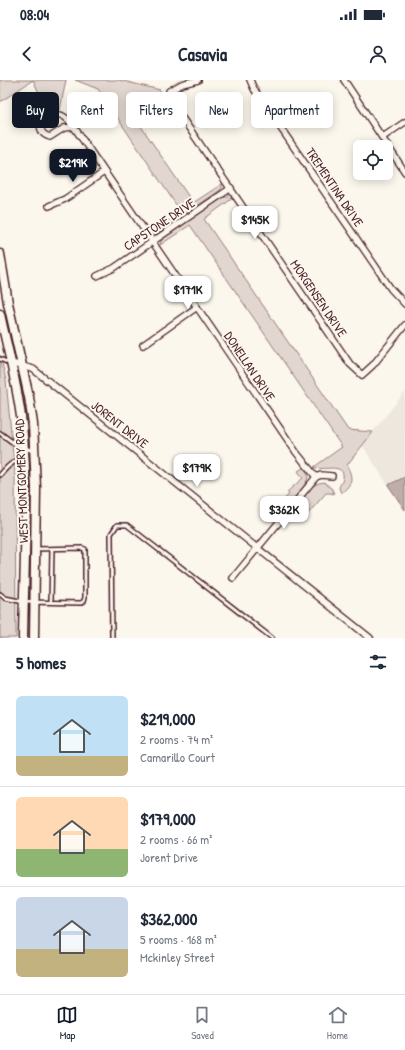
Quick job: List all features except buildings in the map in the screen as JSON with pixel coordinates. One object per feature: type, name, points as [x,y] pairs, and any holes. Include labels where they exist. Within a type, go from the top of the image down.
[{"type":"main road","name":"WEST MONTGOMERY ROAD","points":[[0,254],[8,303],[23,367],[33,424],[36,488],[34,638]]},
{"type":"main road","name":"WEST MONTGOMERY ROAD","points":[[0,314],[18,397],[24,459],[23,638]]},
{"type":"street","name":"MORGENSEN DRIVE","points":[[198,80],[182,84],[169,91],[174,106],[350,364],[362,375],[373,365],[405,325]]},
{"type":"street","name":"TREMENTINA DRIVE","points":[[250,80],[254,89],[391,289],[405,304]]},
{"type":"street","points":[[344,80],[405,172]]},
{"type":"street","name":"DONELLAN DRIVE","points":[[54,115],[62,115],[68,119],[74,127],[64,128],[50,137],[45,136],[41,131],[40,126],[44,120],[54,115]]},
{"type":"street","points":[[383,137],[405,122]]},
{"type":"street","name":"DONELLAN DRIVE","points":[[75,128],[296,452],[316,477]]},
{"type":"street","points":[[49,206],[65,199],[104,172]]},
{"type":"street","name":"CAPSTONE DRIVE","points":[[97,276],[114,268],[231,188]]},
{"type":"street","points":[[143,345],[197,308]]},
{"type":"street","name":"JORENT DRIVE","points":[[11,363],[33,369],[370,638]]},
{"type":"street","points":[[234,578],[316,477],[321,475],[332,476]]},
{"type":"lane","name":"JORENT DRIVE","points":[[0,359],[11,363]]},
{"type":"lane","points":[[0,433],[8,440],[23,448],[35,452]]},
{"type":"lane","points":[[0,475],[17,460],[24,459]]},
{"type":"lane","points":[[112,638],[111,534],[117,525],[127,525],[272,638]]},
{"type":"lane","points":[[0,594],[5,598],[24,602],[81,603],[84,601],[85,549],[35,549]]},
{"type":"lane","points":[[51,602],[52,549]]},
{"type":"shaded area","points":[[0,80],[33,80],[15,92],[12,92],[12,94],[0,102]]},
{"type":"shaded area","points":[[33,80],[66,80],[60,110],[59,92],[39,92]]},
{"type":"shaded area","points":[[75,80],[119,80],[160,90],[160,92],[126,92],[126,128],[142,128],[193,203],[222,184],[222,188],[156,234],[151,232],[181,212],[118,119],[118,92],[100,92],[98,89]]},
{"type":"shaded area","points":[[224,197],[233,198],[204,219],[348,430],[373,432],[347,465],[351,480],[348,487],[341,493],[339,488],[343,479],[343,474],[341,470],[314,467],[342,447],[190,225],[160,245],[164,238]]},
{"type":"shaded area","points":[[0,355],[6,380],[15,475],[16,638],[0,638]]},
{"type":"shaded area","points":[[405,392],[405,477],[388,485],[362,445]]},
{"type":"shaded area","points":[[303,468],[308,473],[306,483],[289,504],[284,500],[289,494],[287,492],[303,478],[298,471]]},
{"type":"shaded area","points":[[405,477],[405,510],[388,485]]},
{"type":"shaded area","points":[[324,482],[332,489],[334,494],[326,493],[305,517],[294,508],[310,488]]}]
